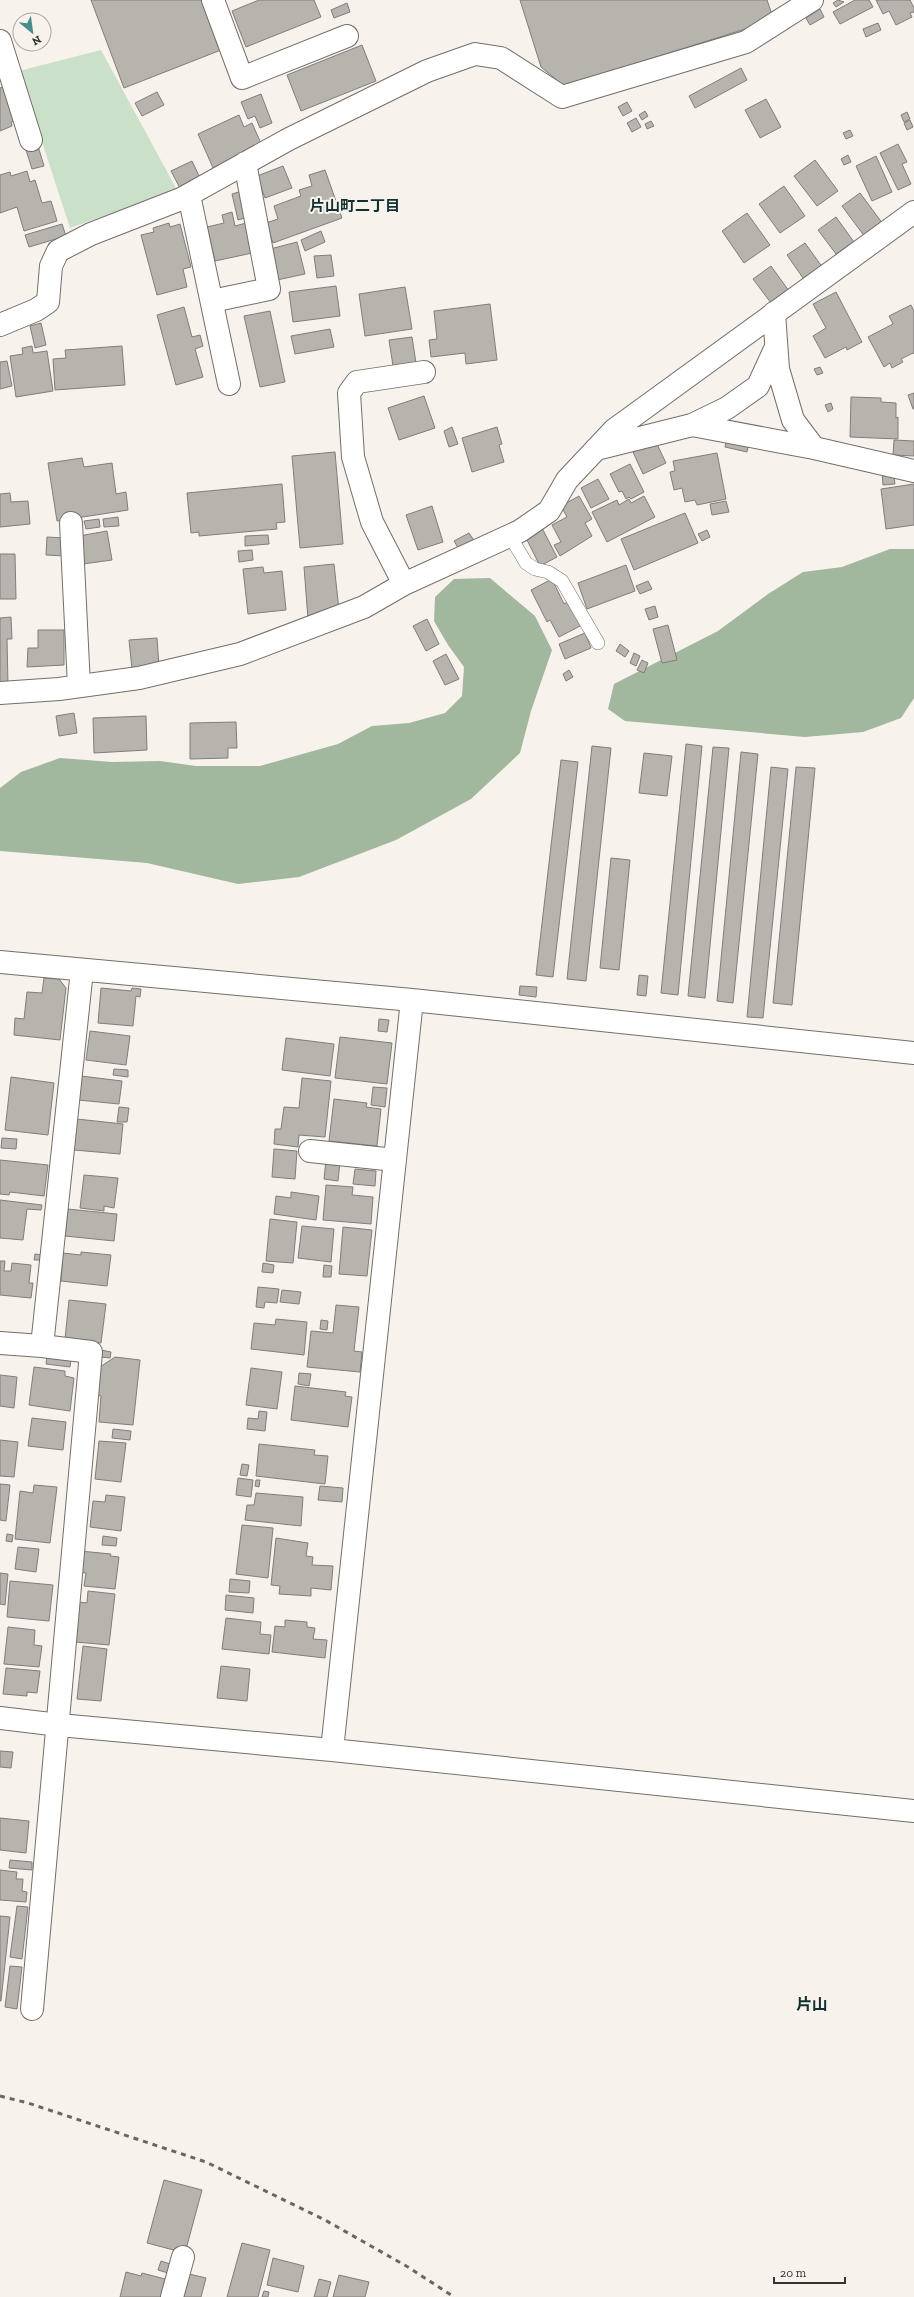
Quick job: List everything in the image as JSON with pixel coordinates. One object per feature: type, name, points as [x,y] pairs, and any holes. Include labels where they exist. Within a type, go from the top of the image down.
[{"type":"street","points":[[213,0],[242,78],[347,36]]},
{"type":"street","points":[[0,325],[36,310],[48,302],[51,266],[58,251],[91,234],[189,195],[289,139],[427,71],[475,54],[501,58],[562,97],[746,42],[812,0]]},
{"type":"street","points":[[0,41],[32,140]]},
{"type":"street","points":[[212,301],[269,289],[246,163]]},
{"type":"street","points":[[189,195],[229,384]]},
{"type":"street","points":[[0,693],[79,686],[139,678],[240,654],[364,607],[404,584],[510,536],[549,511],[567,480],[614,430],[914,212]]},
{"type":"street","points":[[774,313],[778,369],[793,420],[814,448]]},
{"type":"street","points":[[596,449],[692,425],[727,408],[758,386],[776,347]]},
{"type":"street","points":[[404,584],[372,522],[353,457],[348,393],[357,382],[424,372]]},
{"type":"street","points":[[692,425],[814,448],[914,471]]},
{"type":"street","points":[[71,523],[79,686]]},
{"type":"street","points":[[0,962],[412,1000],[914,1053]]},
{"type":"street","points":[[42,1346],[82,970]]},
{"type":"street","points":[[332,1750],[412,1000]]},
{"type":"street","points":[[310,1151],[395,1160]]},
{"type":"street","points":[[0,1343],[91,1352],[59,1725],[32,2009]]},
{"type":"street","points":[[0,1718],[59,1725],[332,1750],[914,1811]]},
{"type":"street","points":[[172,2297],[183,2257]]},
{"type":"lane","points":[[510,536],[526,563],[535,569],[548,572],[562,581],[598,643]]},
{"type":"green space","points":[[101,50],[177,190],[70,228],[19,71]]},
{"type":"green space","points":[[890,549],[914,549],[914,698],[901,718],[863,732],[805,737],[625,721],[608,709],[614,684],[718,631],[768,594],[803,572],[842,567]]},
{"type":"green space","points":[[490,578],[535,616],[552,650],[531,711],[520,753],[471,799],[396,840],[299,877],[238,884],[147,863],[0,851],[0,788],[21,772],[60,758],[112,762],[160,761],[196,766],[260,766],[338,744],[372,726],[409,723],[445,713],[462,696],[464,667],[448,645],[434,621],[435,597],[454,579]]},
{"type":"building","points":[[91,0],[202,0],[221,50],[124,88]]},
{"type":"building","points":[[259,0],[314,0],[321,17],[246,47],[232,11]]},
{"type":"building","points":[[520,0],[767,0],[774,20],[564,86],[541,67]]},
{"type":"building","points":[[838,0],[844,2],[836,7],[833,3]]},
{"type":"building","points":[[855,0],[869,0],[873,7],[840,24],[833,12]]},
{"type":"building","points":[[876,0],[910,0],[914,8],[914,12],[910,13],[912,17],[896,25],[889,11],[883,14]]},
{"type":"building","points":[[347,3],[350,12],[334,18],[331,10]]},
{"type":"building","points":[[820,9],[824,17],[810,25],[806,18]]},
{"type":"building","points":[[878,23],[881,30],[866,37],[863,29]]},
{"type":"building","points":[[362,45],[376,81],[301,111],[287,75]]},
{"type":"building","points":[[741,68],[747,80],[695,108],[689,96]]},
{"type":"building","points":[[3,87],[15,121],[11,122],[12,126],[0,131],[0,88]]},
{"type":"building","points":[[157,92],[164,105],[142,116],[135,103]]},
{"type":"building","points":[[261,94],[272,123],[260,128],[255,116],[248,119],[241,102]]},
{"type":"building","points":[[766,99],[781,127],[760,138],[745,110]]},
{"type":"building","points":[[627,102],[632,111],[623,116],[618,107]]},
{"type":"building","points":[[645,111],[648,116],[642,120],[639,115]]},
{"type":"building","points":[[907,112],[910,119],[904,122],[901,115]]},
{"type":"building","points":[[239,115],[244,127],[252,123],[263,148],[214,170],[198,134]]},
{"type":"building","points":[[636,118],[641,127],[632,132],[627,123]]},
{"type":"building","points":[[910,120],[913,127],[907,130],[904,123]]},
{"type":"building","points":[[651,121],[654,126],[647,129],[645,124]]},
{"type":"building","points":[[850,130],[853,136],[846,139],[843,133]]},
{"type":"building","points":[[898,144],[907,162],[902,164],[911,184],[898,190],[880,153]]},
{"type":"building","points":[[38,146],[44,166],[32,169],[26,150]]},
{"type":"building","points":[[848,155],[851,162],[844,165],[841,159]]},
{"type":"building","points":[[876,156],[892,192],[872,201],[856,166]]},
{"type":"building","points":[[815,160],[838,191],[817,206],[794,176]]},
{"type":"building","points":[[192,161],[201,180],[181,190],[171,171]]},
{"type":"building","points":[[283,166],[292,188],[265,198],[257,176]]},
{"type":"building","points":[[325,170],[342,218],[273,243],[266,223],[278,219],[274,206],[301,196],[299,190],[312,186],[309,175]]},
{"type":"building","points":[[27,171],[30,182],[35,180],[42,203],[51,201],[57,221],[24,231],[17,207],[0,213],[0,175],[10,172],[11,176]]},
{"type":"building","points":[[784,186],[805,216],[780,233],[759,204]]},
{"type":"building","points":[[242,191],[248,217],[238,220],[232,194]]},
{"type":"building","points":[[860,193],[883,224],[865,237],[842,206]]},
{"type":"building","points":[[232,212],[235,226],[250,222],[257,252],[215,261],[207,227],[224,223],[222,215]]},
{"type":"building","points":[[747,213],[770,245],[744,263],[722,231]]},
{"type":"building","points":[[836,217],[854,242],[836,254],[818,230]]},
{"type":"building","points":[[169,223],[170,227],[180,224],[191,267],[183,269],[187,287],[157,295],[141,235],[154,232],[153,228]]},
{"type":"building","points":[[62,224],[66,236],[29,247],[25,235]]},
{"type":"building","points":[[321,231],[325,242],[305,251],[301,240]]},
{"type":"building","points":[[297,242],[305,274],[277,280],[270,249]]},
{"type":"building","points":[[805,243],[823,268],[805,281],[787,255]]},
{"type":"building","points":[[331,255],[334,276],[317,278],[314,256]]},
{"type":"building","points":[[771,266],[789,291],[771,303],[753,279]]},
{"type":"building","points":[[336,286],[340,316],[293,322],[289,292]]},
{"type":"building","points":[[405,287],[412,329],[365,336],[359,294]]},
{"type":"building","points":[[836,292],[862,342],[847,350],[846,347],[825,358],[813,336],[826,328],[813,304]]},
{"type":"building","points":[[490,304],[497,360],[466,364],[465,353],[431,357],[429,340],[437,339],[434,311]]},
{"type":"building","points":[[911,305],[914,311],[914,354],[913,353],[901,359],[903,362],[892,368],[890,363],[884,367],[868,337],[893,324],[889,316]]},
{"type":"building","points":[[184,307],[192,337],[200,335],[203,346],[195,349],[203,377],[176,385],[157,315]]},
{"type":"building","points":[[270,311],[285,382],[260,387],[244,316]]},
{"type":"building","points":[[41,323],[46,345],[35,348],[30,326]]},
{"type":"building","points":[[330,329],[334,347],[295,354],[291,336]]},
{"type":"building","points":[[412,337],[416,363],[393,366],[389,340]]},
{"type":"building","points":[[32,346],[33,353],[47,351],[53,391],[16,397],[10,356],[23,354],[22,348]]},
{"type":"building","points":[[122,346],[125,385],[55,390],[53,359],[66,358],[65,350]]},
{"type":"building","points":[[7,361],[12,386],[0,389],[0,362]]},
{"type":"building","points":[[820,367],[823,373],[817,375],[814,369]]},
{"type":"building","points":[[914,393],[914,409],[913,409],[908,395]]},
{"type":"building","points":[[424,396],[435,428],[399,440],[388,408]]},
{"type":"building","points":[[851,397],[881,398],[881,402],[896,403],[896,418],[898,417],[898,439],[850,437]]},
{"type":"building","points":[[831,403],[833,409],[828,412],[825,405]]},
{"type":"building","points":[[452,427],[458,444],[449,447],[444,431]]},
{"type":"building","points":[[497,427],[502,444],[499,445],[504,462],[472,472],[462,438]]},
{"type":"building","points":[[727,437],[749,442],[747,452],[725,447]]},
{"type":"building","points":[[894,440],[914,441],[914,456],[893,455]]},
{"type":"building","points":[[656,442],[666,463],[643,474],[633,452]]},
{"type":"building","points":[[335,452],[343,544],[300,548],[292,456]]},
{"type":"building","points":[[717,453],[726,499],[697,505],[695,500],[685,502],[682,488],[674,490],[670,472],[675,471],[673,461]]},
{"type":"building","points":[[82,458],[84,467],[112,463],[116,494],[126,492],[128,510],[57,521],[48,463]]},
{"type":"building","points":[[630,464],[644,492],[631,499],[629,497],[626,499],[622,491],[619,492],[610,474]]},
{"type":"building","points":[[893,470],[895,484],[883,485],[882,472]]},
{"type":"building","points":[[598,479],[609,499],[591,508],[581,488]]},
{"type":"building","points":[[282,484],[285,522],[276,523],[277,529],[199,536],[199,532],[191,533],[187,493]]},
{"type":"building","points":[[914,484],[914,525],[886,529],[881,489]]},
{"type":"building","points":[[10,493],[11,502],[28,501],[30,524],[0,527],[0,494]]},
{"type":"building","points":[[579,496],[592,519],[585,523],[592,536],[560,556],[554,545],[561,542],[552,525],[567,517],[561,506]]},
{"type":"building","points":[[644,496],[655,517],[607,542],[592,512],[617,500],[619,505],[629,499],[631,503]]},
{"type":"building","points":[[726,501],[729,512],[712,515],[710,504]]},
{"type":"building","points":[[432,506],[443,542],[418,550],[406,515]]},
{"type":"building","points":[[685,513],[698,543],[634,570],[621,539]]},
{"type":"building","points":[[118,517],[119,526],[104,527],[103,519]]},
{"type":"building","points":[[99,519],[100,527],[86,529],[84,521]]},
{"type":"building","points":[[542,528],[557,557],[540,566],[525,536]]},
{"type":"building","points":[[707,530],[710,537],[702,541],[698,534]]},
{"type":"building","points":[[107,531],[112,560],[83,564],[79,536]]},
{"type":"building","points":[[469,533],[475,542],[460,551],[454,541]]},
{"type":"building","points":[[268,535],[269,544],[245,546],[245,536]]},
{"type":"building","points":[[47,537],[66,538],[65,556],[46,555]]},
{"type":"building","points":[[252,550],[253,560],[239,562],[238,551]]},
{"type":"building","points":[[0,554],[15,554],[16,599],[0,599]]},
{"type":"building","points":[[334,564],[339,610],[308,619],[304,567]]},
{"type":"building","points":[[626,565],[635,591],[587,609],[578,583]]},
{"type":"building","points":[[263,567],[264,573],[282,571],[286,610],[248,614],[243,569]]},
{"type":"building","points":[[552,579],[564,604],[569,601],[582,625],[559,637],[550,620],[547,622],[531,590]]},
{"type":"building","points":[[648,581],[652,589],[640,594],[636,586]]},
{"type":"building","points":[[655,606],[658,617],[649,620],[645,609]]},
{"type":"building","points":[[11,617],[12,639],[7,639],[8,685],[0,685],[0,618]]},
{"type":"building","points":[[427,619],[439,644],[426,651],[413,626]]},
{"type":"building","points":[[668,625],[677,660],[662,663],[653,629]]},
{"type":"building","points":[[38,630],[64,630],[64,665],[27,667],[28,648],[38,648]]},
{"type":"building","points":[[585,633],[591,648],[565,659],[559,644]]},
{"type":"building","points":[[157,638],[159,666],[132,669],[129,640]]},
{"type":"building","points":[[620,644],[629,651],[625,657],[616,651]]},
{"type":"building","points":[[634,653],[640,656],[636,666],[630,663]]},
{"type":"building","points":[[446,654],[459,679],[445,685],[433,661]]},
{"type":"building","points":[[642,660],[648,663],[644,673],[637,670]]},
{"type":"building","points":[[569,670],[573,677],[566,681],[563,674]]},
{"type":"building","points":[[74,713],[77,733],[59,736],[56,716]]},
{"type":"building","points":[[146,716],[147,750],[94,753],[93,718]]},
{"type":"building","points":[[236,722],[237,748],[228,748],[228,758],[190,759],[190,723]]},
{"type":"building","points":[[686,744],[702,746],[678,995],[661,993]]},
{"type":"building","points":[[592,746],[611,748],[586,981],[567,979]]},
{"type":"building","points":[[713,747],[729,748],[705,998],[688,996]]},
{"type":"building","points":[[741,752],[758,754],[733,1003],[717,1001]]},
{"type":"building","points":[[644,753],[672,756],[667,796],[639,793]]},
{"type":"building","points":[[561,760],[578,762],[553,977],[536,975]]},
{"type":"building","points":[[771,767],[788,769],[763,1018],[747,1017]]},
{"type":"building","points":[[796,767],[815,768],[792,1005],[773,1003]]},
{"type":"building","points":[[611,858],[630,860],[619,970],[600,968]]},
{"type":"building","points":[[639,975],[648,976],[646,996],[637,995]]},
{"type":"building","points":[[44,978],[59,979],[66,988],[60,1040],[14,1035],[15,1018],[24,1019],[27,992],[42,993]]},
{"type":"building","points":[[520,986],[537,987],[536,997],[519,995]]},
{"type":"building","points":[[101,988],[131,991],[132,988],[141,989],[140,997],[136,996],[133,1026],[98,1023]]},
{"type":"building","points":[[379,1019],[389,1020],[387,1032],[378,1031]]},
{"type":"building","points":[[90,1031],[130,1036],[126,1065],[86,1060]]},
{"type":"building","points":[[340,1037],[392,1043],[387,1084],[335,1078]]},
{"type":"building","points":[[286,1038],[334,1044],[330,1076],[282,1070]]},
{"type":"building","points":[[114,1069],[128,1070],[128,1077],[113,1075]]},
{"type":"building","points":[[81,1076],[122,1081],[119,1104],[78,1100]]},
{"type":"building","points":[[11,1077],[54,1083],[48,1135],[5,1130]]},
{"type":"building","points":[[302,1078],[331,1081],[325,1137],[299,1135],[298,1147],[274,1144],[275,1129],[281,1129],[284,1107],[299,1108]]},
{"type":"building","points":[[373,1087],[387,1088],[385,1107],[371,1105]]},
{"type":"building","points":[[334,1099],[367,1103],[366,1107],[381,1109],[377,1146],[329,1141]]},
{"type":"building","points":[[119,1107],[129,1108],[127,1122],[117,1122]]},
{"type":"building","points":[[77,1119],[123,1124],[120,1154],[74,1150]]},
{"type":"building","points":[[2,1138],[17,1139],[16,1149],[1,1148]]},
{"type":"building","points":[[274,1149],[297,1151],[295,1179],[272,1177]]},
{"type":"building","points":[[0,1160],[48,1165],[44,1196],[10,1192],[9,1195],[0,1194]]},
{"type":"building","points":[[326,1160],[340,1162],[338,1181],[324,1179]]},
{"type":"building","points":[[355,1169],[376,1171],[375,1186],[353,1184]]},
{"type":"building","points":[[84,1175],[118,1178],[114,1208],[104,1206],[104,1211],[80,1208]]},
{"type":"building","points":[[326,1185],[353,1187],[352,1195],[373,1197],[371,1224],[323,1220]]},
{"type":"building","points":[[291,1192],[319,1196],[316,1220],[274,1214],[276,1196],[291,1198]]},
{"type":"building","points":[[0,1200],[42,1205],[41,1210],[27,1209],[23,1240],[0,1238]]},
{"type":"building","points":[[68,1209],[117,1214],[114,1241],[65,1236]]},
{"type":"building","points":[[270,1219],[297,1222],[293,1263],[266,1261]]},
{"type":"building","points":[[302,1226],[334,1229],[331,1262],[298,1258]]},
{"type":"building","points":[[343,1227],[372,1230],[367,1276],[339,1274]]},
{"type":"building","points":[[81,1252],[111,1255],[107,1286],[61,1281],[63,1253],[81,1255]]},
{"type":"building","points":[[35,1254],[42,1255],[42,1260],[34,1260]]},
{"type":"building","points":[[0,1261],[5,1261],[4,1271],[11,1271],[12,1263],[31,1265],[29,1283],[33,1283],[31,1298],[0,1295]]},
{"type":"building","points":[[263,1263],[274,1265],[273,1273],[262,1272]]},
{"type":"building","points":[[324,1265],[332,1266],[331,1277],[323,1277]]},
{"type":"building","points":[[258,1287],[279,1289],[277,1303],[265,1302],[264,1308],[256,1307]]},
{"type":"building","points":[[282,1290],[301,1292],[299,1304],[280,1302]]},
{"type":"building","points":[[69,1300],[106,1304],[101,1343],[65,1339]]},
{"type":"building","points":[[336,1305],[359,1307],[354,1351],[362,1352],[360,1372],[307,1367],[311,1331],[333,1333]]},
{"type":"building","points":[[276,1319],[307,1322],[304,1355],[251,1349],[254,1323],[275,1325]]},
{"type":"building","points":[[321,1320],[328,1321],[327,1330],[320,1329]]},
{"type":"building","points":[[101,1350],[111,1352],[110,1358],[100,1357]]},
{"type":"building","points":[[47,1356],[71,1359],[70,1367],[46,1364]]},
{"type":"building","points":[[115,1357],[140,1360],[133,1425],[99,1422],[101,1396],[97,1395],[100,1367]]},
{"type":"building","points":[[34,1367],[65,1371],[65,1376],[74,1378],[70,1411],[29,1405]]},
{"type":"building","points":[[251,1368],[282,1372],[277,1409],[246,1405]]},
{"type":"building","points":[[299,1373],[311,1374],[309,1386],[298,1384]]},
{"type":"building","points":[[0,1375],[17,1377],[14,1408],[0,1406]]},
{"type":"building","points":[[295,1386],[346,1392],[345,1396],[352,1397],[348,1427],[291,1420]]},
{"type":"building","points":[[259,1411],[267,1412],[265,1431],[247,1429],[248,1418],[258,1419]]},
{"type":"building","points":[[32,1418],[66,1422],[63,1450],[28,1446]]},
{"type":"building","points":[[113,1429],[131,1431],[130,1440],[112,1438]]},
{"type":"building","points":[[0,1440],[18,1442],[14,1477],[0,1476]]},
{"type":"building","points":[[99,1441],[126,1443],[121,1482],[95,1479]]},
{"type":"building","points":[[259,1444],[315,1450],[314,1455],[328,1456],[325,1484],[256,1476]]},
{"type":"building","points":[[242,1464],[249,1465],[247,1476],[240,1475]]},
{"type":"building","points":[[238,1478],[253,1480],[251,1497],[236,1495]]},
{"type":"building","points":[[256,1480],[260,1480],[259,1487],[255,1486]]},
{"type":"building","points":[[0,1484],[10,1485],[6,1521],[0,1520]]},
{"type":"building","points":[[34,1485],[57,1487],[50,1543],[15,1539],[20,1491],[33,1493]]},
{"type":"building","points":[[320,1486],[343,1488],[342,1502],[318,1500]]},
{"type":"building","points":[[256,1493],[303,1497],[301,1526],[245,1520],[247,1505],[254,1505]]},
{"type":"building","points":[[106,1495],[125,1497],[121,1531],[90,1527],[93,1501],[105,1502]]},
{"type":"building","points":[[242,1525],[273,1528],[268,1578],[236,1574]]},
{"type":"building","points":[[7,1534],[13,1535],[12,1542],[6,1541]]},
{"type":"building","points":[[103,1536],[117,1538],[116,1546],[102,1545]]},
{"type":"building","points":[[276,1538],[308,1543],[306,1556],[313,1557],[312,1565],[333,1566],[331,1590],[311,1588],[311,1596],[279,1594],[280,1586],[271,1585]]},
{"type":"building","points":[[18,1547],[39,1549],[36,1572],[15,1569]]},
{"type":"building","points":[[80,1551],[111,1554],[110,1556],[119,1557],[115,1589],[84,1586],[86,1573],[78,1572]]},
{"type":"building","points":[[0,1573],[8,1574],[5,1605],[0,1604]]},
{"type":"building","points":[[230,1579],[250,1581],[249,1593],[229,1592]]},
{"type":"building","points":[[10,1581],[53,1585],[49,1621],[7,1617]]},
{"type":"building","points":[[88,1591],[115,1594],[109,1645],[75,1642],[79,1602],[87,1603]]},
{"type":"building","points":[[226,1595],[254,1598],[253,1613],[225,1610]]},
{"type":"building","points":[[226,1618],[261,1622],[260,1634],[271,1635],[269,1654],[222,1649]]},
{"type":"building","points":[[285,1620],[307,1622],[307,1627],[315,1628],[313,1639],[327,1640],[325,1658],[272,1652],[275,1626],[285,1627]]},
{"type":"building","points":[[8,1627],[35,1630],[34,1645],[42,1646],[39,1667],[4,1664]]},
{"type":"building","points":[[83,1646],[107,1649],[101,1701],[77,1699]]},
{"type":"building","points":[[221,1666],[250,1669],[247,1701],[217,1698]]},
{"type":"building","points":[[6,1668],[40,1671],[37,1693],[27,1692],[27,1696],[3,1694]]},
{"type":"building","points":[[0,1751],[13,1752],[11,1768],[0,1767]]},
{"type":"building","points":[[0,1818],[29,1821],[26,1853],[0,1850]]},
{"type":"building","points":[[10,1860],[32,1862],[32,1870],[9,1868]]},
{"type":"building","points":[[0,1870],[17,1872],[16,1879],[23,1879],[22,1891],[27,1892],[26,1902],[0,1900]]},
{"type":"building","points":[[17,1906],[28,1907],[22,1959],[10,1957]]},
{"type":"building","points":[[0,1916],[10,1917],[1,2001],[0,2001]]},
{"type":"building","points":[[10,1966],[22,1967],[17,2009],[5,2007]]},
{"type":"building","points":[[164,2180],[202,2190],[185,2253],[147,2243]]},
{"type":"building","points":[[242,2243],[270,2250],[258,2297],[227,2297]]},
{"type":"building","points":[[273,2258],[304,2266],[298,2292],[267,2285]]},
{"type":"building","points":[[161,2261],[170,2264],[168,2273],[158,2270]]},
{"type":"building","points":[[126,2272],[141,2276],[142,2273],[165,2279],[161,2297],[120,2297]]},
{"type":"building","points":[[185,2273],[206,2278],[201,2297],[178,2297]]},
{"type":"building","points":[[339,2275],[369,2282],[365,2297],[333,2297]]},
{"type":"building","points":[[319,2279],[331,2282],[327,2297],[314,2297]]},
{"type":"building","points":[[264,2291],[269,2292],[268,2297],[262,2297]]},
{"type":"railway","points":[[0,2096],[28,2103],[206,2162],[325,2220],[408,2267],[454,2297]]},
{"type":"district","name":"片山町二丁目","points":[[355,206]]},
{"type":"district","name":"片山","points":[[812,2004]]}]
